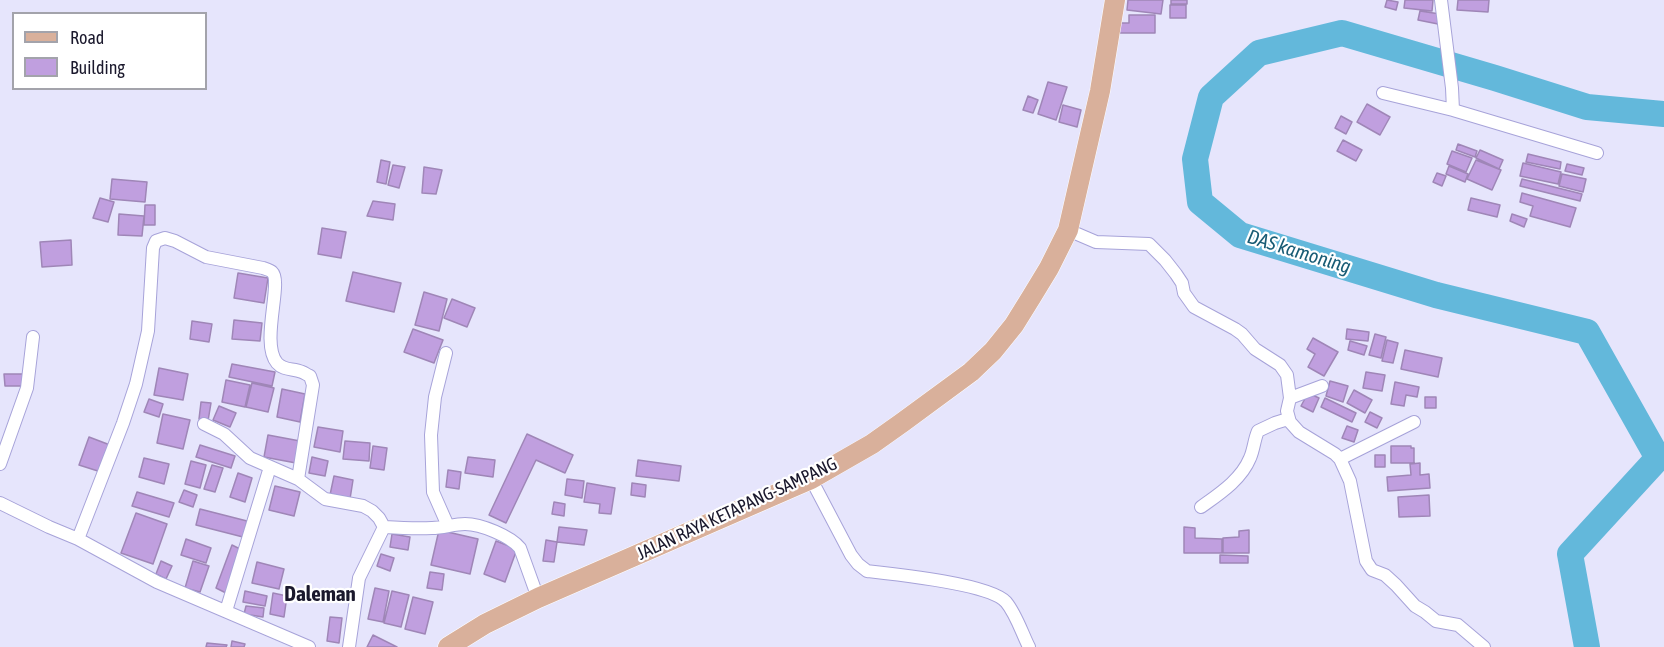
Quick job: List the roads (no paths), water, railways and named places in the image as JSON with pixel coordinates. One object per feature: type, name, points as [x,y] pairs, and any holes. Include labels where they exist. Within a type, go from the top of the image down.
[{"type":"main road","name":"JALAN RAYA KETAPANG-SAMPANG","points":[[448,647],[485,624],[538,598],[811,479],[872,444],[971,372],[993,351],[1014,325],[1032,296],[1068,230],[1100,91],[1115,0]]},
{"type":"street","points":[[1441,0],[1453,110]]},
{"type":"street","points":[[1383,93],[1453,110],[1597,153]]},
{"type":"street","points":[[1068,230],[1096,242],[1149,244],[1182,282],[1184,293],[1194,307],[1235,329],[1255,349],[1280,365],[1287,375],[1290,398],[1288,418],[1299,432],[1340,459],[1350,481],[1366,561],[1372,570],[1385,575],[1415,606],[1436,621],[1458,626],[1484,647]]},
{"type":"street","points":[[78,539],[136,384],[148,332],[153,248],[156,241],[165,238],[206,257],[263,268],[272,272],[275,278],[271,316],[271,354],[286,370],[302,371],[310,376],[313,385],[298,479]]},
{"type":"street","points":[[0,464],[27,388],[33,337]]},
{"type":"street","points":[[446,353],[435,397],[431,435],[434,492],[448,526]]},
{"type":"street","points":[[1290,398],[1322,386]]},
{"type":"street","points":[[1201,507],[1229,487],[1244,470],[1250,460],[1258,431],[1288,418]]},
{"type":"street","points":[[1340,459],[1414,422]]},
{"type":"street","points":[[204,424],[224,434],[250,458],[298,479],[325,499],[363,506],[372,511],[384,527]]},
{"type":"street","points":[[226,611],[270,467]]},
{"type":"street","points":[[811,479],[851,555],[867,571],[942,581],[987,592],[1005,600],[1029,647]]},
{"type":"street","points":[[0,503],[78,539],[157,582],[226,611],[293,644],[309,647]]},
{"type":"street","points":[[384,527],[433,528],[464,524],[477,525],[516,543],[520,548],[538,598]]},
{"type":"street","points":[[349,647],[359,578],[384,527]]},
{"type":"waterway","name":"DAS kamoning","points":[[1587,647],[1570,554],[1658,458],[1587,332],[1436,295],[1240,235],[1200,202],[1195,159],[1211,97],[1259,53],[1342,33],[1587,107],[1664,114]]},
{"type":"district","name":"Daleman","points":[[320,594]]}]
